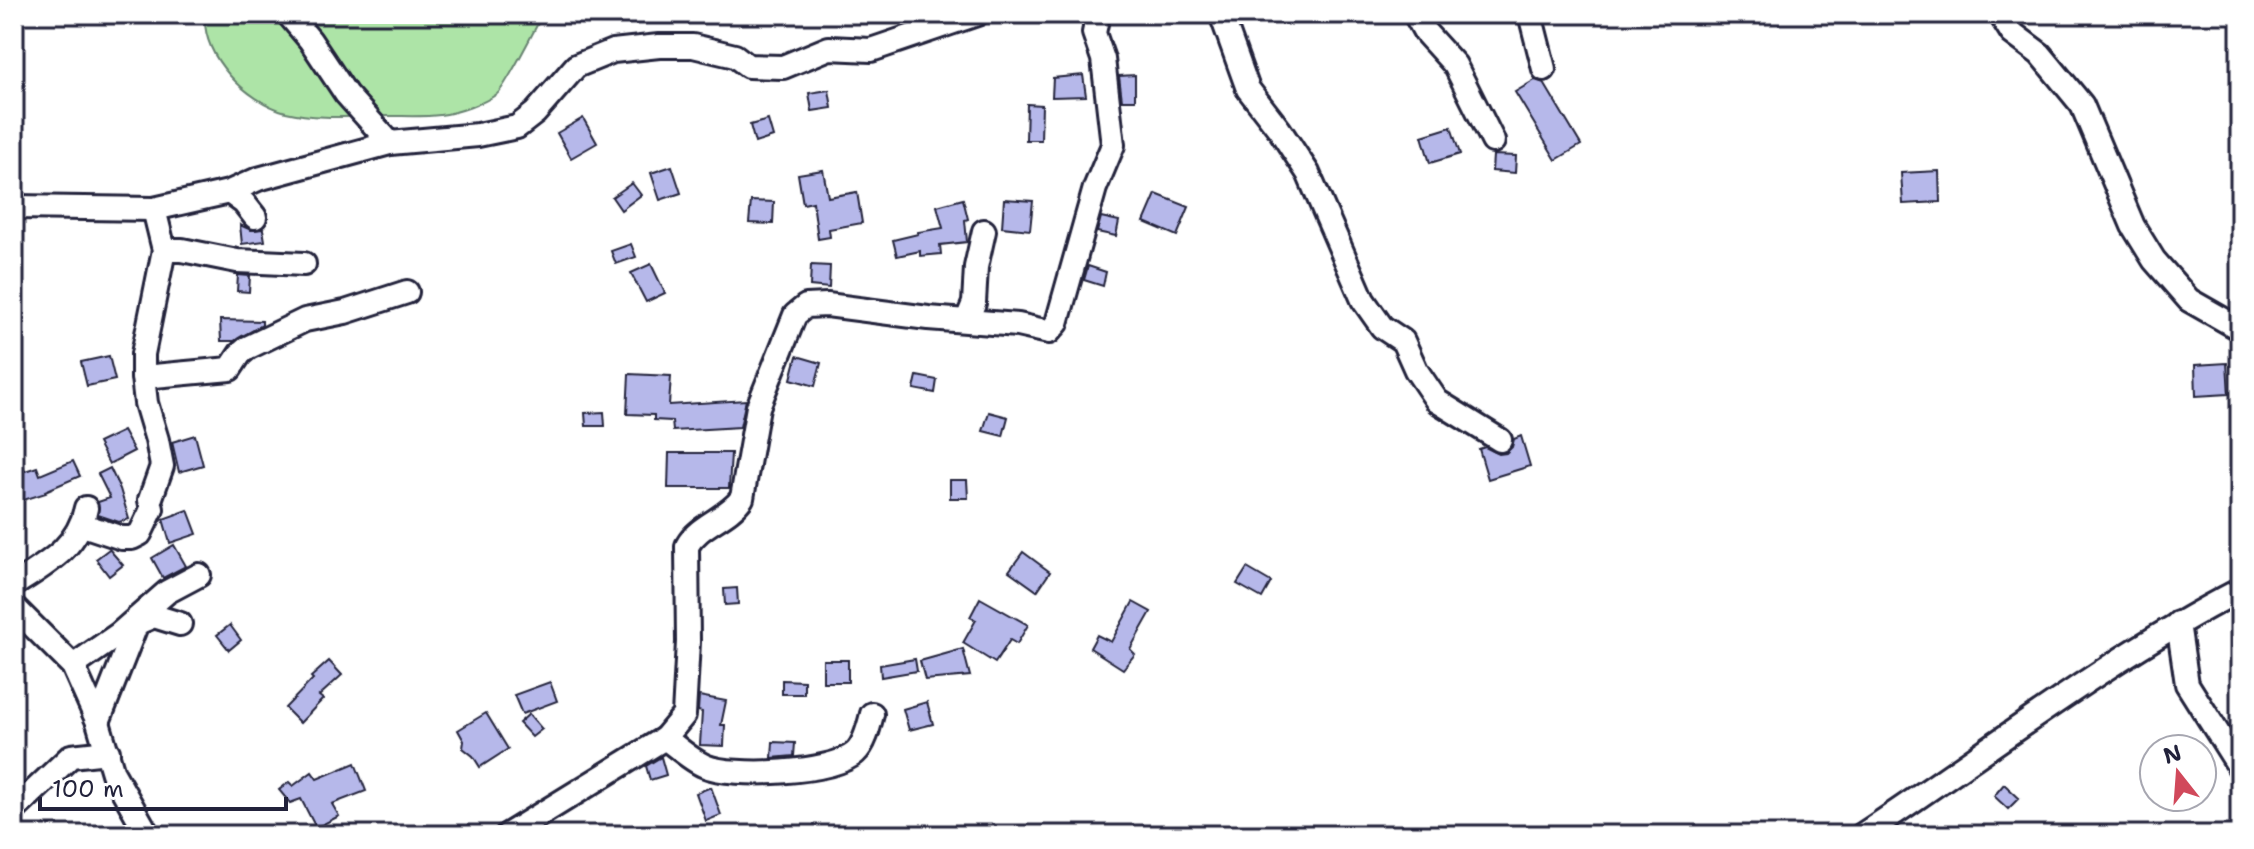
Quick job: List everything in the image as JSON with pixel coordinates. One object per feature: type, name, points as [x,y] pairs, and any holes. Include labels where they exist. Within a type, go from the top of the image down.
[{"type":"street","points":[[288,14],[310,40],[346,94],[390,143]]},
{"type":"street","points":[[14,207],[154,209],[229,192],[258,179],[390,143],[478,135],[517,127],[535,113],[576,66],[613,51],[693,46],[735,56],[748,66],[783,67],[829,48],[871,50],[977,14]]},
{"type":"street","points":[[507,835],[665,738],[684,715],[688,642],[687,546],[693,534],[733,509],[742,498],[758,407],[795,315],[806,306],[827,305],[928,318],[1018,325],[1049,332],[1057,323],[1095,188],[1113,145],[1103,59],[1094,33],[1098,14]]},
{"type":"street","points":[[1221,14],[1248,89],[1308,173],[1363,300],[1382,327],[1403,341],[1416,370],[1437,401],[1500,440]]},
{"type":"street","points":[[1415,14],[1425,32],[1455,65],[1493,141]]},
{"type":"street","points":[[1530,14],[1544,69]]},
{"type":"street","points":[[2000,14],[2012,33],[2040,54],[2082,105],[2133,226],[2154,260],[2189,300],[2240,329]]},
{"type":"street","points":[[229,192],[244,203],[255,217]]},
{"type":"street","points":[[14,585],[62,554],[84,517],[122,538],[132,538],[140,534],[152,509],[150,500],[162,466],[146,403],[143,354],[164,250],[154,209]]},
{"type":"street","points":[[967,320],[974,303],[976,267],[984,231]]},
{"type":"street","points":[[164,250],[182,250],[237,261],[304,264]]},
{"type":"street","points":[[143,377],[230,369],[247,348],[305,320],[345,312],[407,292]]},
{"type":"street","points":[[73,666],[119,634],[167,592],[199,575]]},
{"type":"street","points":[[1862,835],[2095,674],[2178,623],[2240,590]]},
{"type":"street","points":[[14,607],[73,666],[98,722],[113,773],[148,835]]},
{"type":"street","points":[[98,722],[137,623],[154,616],[180,624]]},
{"type":"street","points":[[2178,623],[2187,684],[2240,768]]},
{"type":"street","points":[[665,738],[704,766],[725,772],[760,773],[819,767],[858,752],[872,714]]},
{"type":"street","points":[[14,810],[71,756],[108,752]]},
{"type":"green space","points":[[205,14],[543,14],[501,89],[485,101],[440,115],[338,117],[286,112],[256,98],[229,75],[219,61],[206,30]]},
{"type":"building","points":[[1083,75],[1086,96],[1052,97],[1053,78]]},
{"type":"building","points":[[1135,75],[1135,100],[1122,100],[1119,76]]},
{"type":"building","points":[[1535,80],[1544,83],[1581,145],[1556,160],[1515,92]]},
{"type":"building","points":[[829,90],[832,108],[812,111],[809,93]]},
{"type":"building","points":[[1027,104],[1042,105],[1041,140],[1026,140]]},
{"type":"building","points":[[583,118],[597,143],[571,158],[557,133]]},
{"type":"building","points":[[768,120],[773,137],[755,143],[750,125]]},
{"type":"building","points":[[1451,127],[1460,154],[1430,163],[1422,136]]},
{"type":"building","points":[[1493,155],[1516,156],[1515,173],[1492,171]]},
{"type":"building","points":[[672,166],[681,193],[660,200],[651,173]]},
{"type":"building","points":[[823,170],[828,197],[857,192],[862,223],[829,229],[830,237],[818,239],[813,202],[803,204],[798,174]]},
{"type":"building","points":[[1939,171],[1940,202],[1903,204],[1901,173]]},
{"type":"building","points":[[632,183],[641,195],[621,210],[612,197]]},
{"type":"building","points":[[1156,194],[1189,207],[1177,236],[1144,222]]},
{"type":"building","points":[[963,199],[968,219],[965,220],[967,242],[940,245],[941,254],[920,256],[920,251],[897,256],[893,240],[943,228],[937,206]]},
{"type":"building","points":[[1004,199],[1033,201],[1030,230],[1002,227]]},
{"type":"building","points":[[751,201],[774,202],[773,224],[749,223]]},
{"type":"building","points":[[1101,217],[1119,221],[1116,236],[1097,232]]},
{"type":"building","points":[[240,225],[251,230],[263,229],[265,241],[242,244]]},
{"type":"building","points":[[631,244],[636,257],[616,264],[611,251]]},
{"type":"building","points":[[651,264],[665,293],[646,302],[631,273]]},
{"type":"building","points":[[811,265],[830,266],[829,288],[810,286]]},
{"type":"building","points":[[1088,266],[1106,272],[1103,286],[1084,280]]},
{"type":"building","points":[[238,275],[250,276],[249,292],[237,291]]},
{"type":"building","points":[[220,320],[262,321],[262,325],[234,341],[221,341]]},
{"type":"building","points":[[109,356],[115,380],[87,386],[81,362]]},
{"type":"building","points":[[797,356],[821,363],[815,386],[791,379]]},
{"type":"building","points":[[2227,363],[2229,394],[2196,396],[2195,365]]},
{"type":"building","points":[[629,374],[671,376],[669,405],[746,400],[740,427],[673,431],[672,421],[654,420],[654,415],[627,414]]},
{"type":"building","points":[[917,376],[937,380],[935,393],[914,389]]},
{"type":"building","points":[[604,412],[605,426],[586,426],[585,413]]},
{"type":"building","points":[[989,412],[1008,417],[1003,436],[983,431]]},
{"type":"building","points":[[123,431],[134,451],[109,464],[98,443]]},
{"type":"building","points":[[195,435],[203,465],[179,472],[172,442]]},
{"type":"building","points":[[1521,436],[1530,466],[1488,479],[1479,449],[1485,447],[1499,454],[1506,453],[1514,439]]},
{"type":"building","points":[[14,447],[17,447],[25,471],[37,467],[40,475],[73,461],[80,476],[46,493],[14,503]]},
{"type":"building","points":[[669,453],[731,453],[729,488],[668,488]]},
{"type":"building","points":[[110,468],[129,519],[119,522],[98,515],[98,502],[110,498],[98,474]]},
{"type":"building","points":[[950,480],[967,480],[968,498],[950,498]]},
{"type":"building","points":[[188,510],[197,534],[170,543],[163,519]]},
{"type":"building","points":[[174,545],[186,566],[163,578],[152,558]]},
{"type":"building","points":[[109,549],[123,565],[109,576],[96,559]]},
{"type":"building","points":[[1023,552],[1050,572],[1037,591],[1009,571]]},
{"type":"building","points":[[1247,568],[1271,582],[1262,598],[1237,584]]},
{"type":"building","points":[[737,588],[738,604],[725,605],[724,589]]},
{"type":"building","points":[[980,598],[1028,625],[1017,644],[1010,640],[995,663],[963,643],[976,620],[970,617]]},
{"type":"building","points":[[1133,602],[1151,612],[1130,649],[1135,654],[1123,669],[1090,648],[1097,635],[1111,642]]},
{"type":"building","points":[[230,625],[241,640],[229,650],[217,635]]},
{"type":"building","points":[[963,649],[970,676],[925,680],[920,661]]},
{"type":"building","points":[[915,659],[917,671],[881,677],[880,665]]},
{"type":"building","points":[[823,660],[848,660],[848,682],[823,682]]},
{"type":"building","points":[[329,661],[342,675],[319,696],[323,699],[300,723],[285,708]]},
{"type":"building","points":[[782,680],[804,681],[804,694],[782,694]]},
{"type":"building","points":[[550,682],[557,701],[522,714],[514,695]]},
{"type":"building","points":[[699,696],[726,701],[721,725],[725,725],[724,746],[700,745],[702,712],[698,711]]},
{"type":"building","points":[[927,702],[933,724],[909,730],[903,709]]},
{"type":"building","points":[[486,713],[508,749],[480,767],[463,748],[464,741],[458,730]]},
{"type":"building","points":[[529,714],[542,729],[532,737],[519,723]]},
{"type":"building","points":[[773,742],[795,743],[794,756],[772,758]]},
{"type":"building","points":[[661,757],[666,775],[650,780],[646,766]]},
{"type":"building","points":[[355,763],[366,791],[332,804],[339,816],[316,828],[301,799],[290,803],[279,790],[289,782],[293,786],[312,772],[317,779]]},
{"type":"building","points":[[2004,784],[2019,798],[2008,809],[1994,796]]},
{"type":"building","points":[[711,787],[721,815],[706,821],[696,793]]}]
